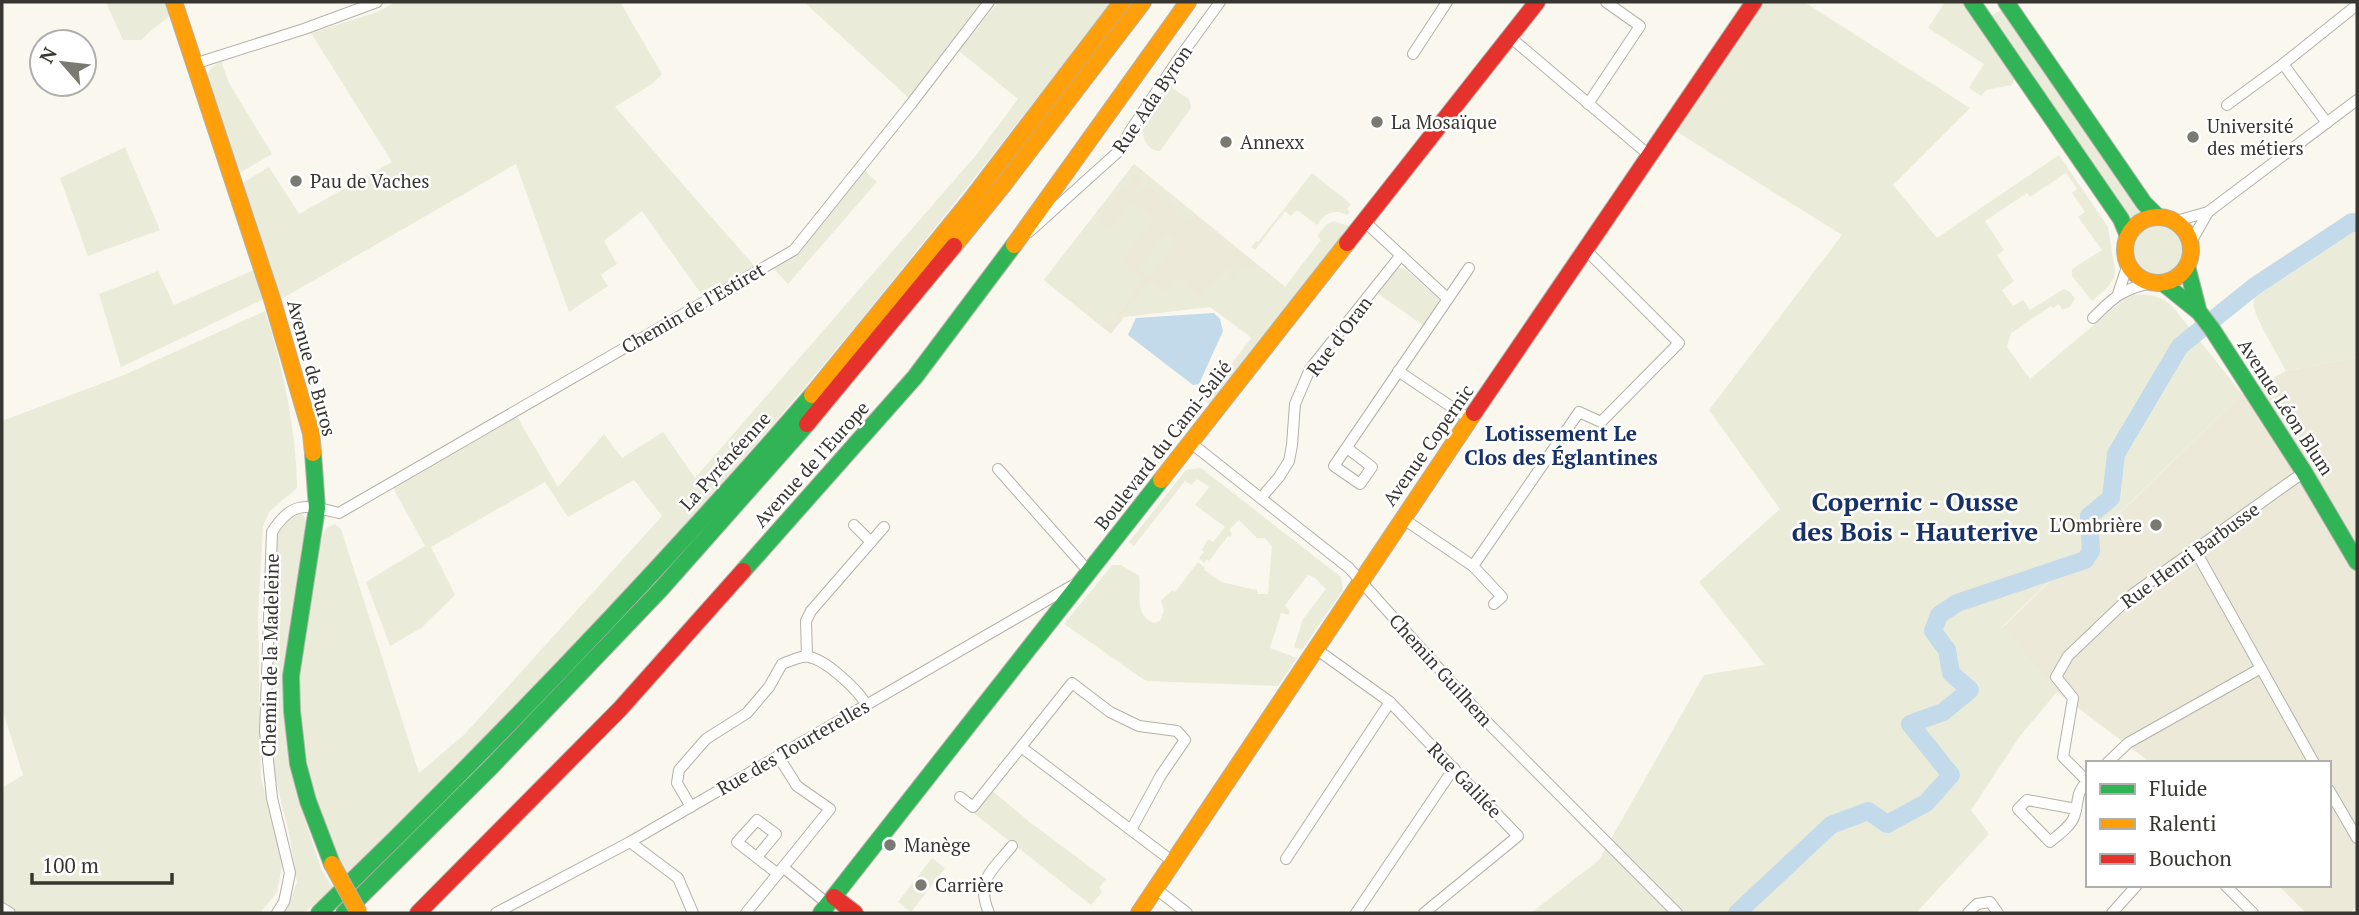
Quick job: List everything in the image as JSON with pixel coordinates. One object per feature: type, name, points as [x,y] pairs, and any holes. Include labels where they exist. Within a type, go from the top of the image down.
[{"type":"main road","name":"Avenue de Buros","points":[[174,2],[272,299],[311,433],[317,508],[291,676],[292,711],[308,801],[332,864],[359,913]]},
{"type":"main road","name":"La Pyrénéenne","points":[[318,913],[481,755],[649,579],[811,396],[994,173],[1122,2]]},
{"type":"main road","name":"La Pyrénéenne","points":[[344,913],[492,766],[661,589],[825,404],[1004,184],[1143,2]]},
{"type":"main road","name":"Avenue de l'Europe","points":[[418,913],[612,718],[866,435],[939,348],[1188,2]]},
{"type":"main road","name":"Boulevard du Cami-Salié","points":[[828,905],[1537,2]]},
{"type":"main road","points":[[1972,2],[2121,219],[2128,236]]},
{"type":"main road","points":[[2006,2],[2144,203],[2157,216],[2176,221],[2188,234],[2192,250],[2187,267],[2181,274],[2158,283],[2142,279],[2128,264],[2125,245],[2128,236],[2140,222],[2157,216]]},
{"type":"main road","name":"Avenue Copernic","points":[[1139,913],[1750,3]]},
{"type":"main road","name":"Avenue Léon Blum","points":[[2187,267],[2205,320],[2304,472],[2357,562]]},
{"type":"main road","name":"Avenue Léon Blum","points":[[2158,283],[2205,320]]},
{"type":"main road","points":[[828,905],[855,913]]},
{"type":"street","points":[[194,64],[304,29],[377,2]]},
{"type":"street","name":"Chemin de l'Estiret","points":[[317,508],[339,513],[794,250],[989,2]]},
{"type":"street","name":"Rue Ada Byron","points":[[1013,245],[1048,217],[1120,150],[1170,71],[1220,2]]},
{"type":"street","points":[[1413,54],[1447,2]]},
{"type":"street","points":[[1588,104],[1640,26],[1606,2]]},
{"type":"street","points":[[2227,105],[2357,5]]},
{"type":"street","points":[[1510,37],[1649,155]]},
{"type":"street","points":[[2283,64],[2327,123]]},
{"type":"street","points":[[2176,221],[2208,212],[2357,100]]},
{"type":"street","points":[[2191,242],[2208,212]]},
{"type":"street","points":[[1364,221],[1447,298]]},
{"type":"street","points":[[1473,566],[1579,412],[1601,422],[1679,343],[1585,249]]},
{"type":"street","name":"Rue d'Oran","points":[[1261,498],[1289,461],[1295,404],[1310,369],[1401,255]]},
{"type":"street","points":[[2118,293],[2128,264]]},
{"type":"street","points":[[1347,448],[1469,268]]},
{"type":"street","points":[[2093,318],[2118,293],[2133,286],[2158,283]]},
{"type":"street","points":[[1398,371],[1471,419]]},
{"type":"street","name":"Chemin Guilhem","points":[[1191,443],[1349,568],[1497,732],[1677,913]]},
{"type":"street","points":[[998,468],[1088,575]]},
{"type":"street","name":"Rue Henri Barbusse","points":[[2086,779],[2063,757],[2073,698],[2056,677],[2068,656],[2133,594],[2304,472]]},
{"type":"street","name":"Chemin de la Madeleine","points":[[277,913],[284,902],[290,873],[272,798],[265,732],[272,532],[283,514],[297,508],[317,508]]},
{"type":"street","points":[[1402,518],[1473,566],[1502,597],[1494,604]]},
{"type":"street","points":[[854,525],[871,542]]},
{"type":"street","points":[[807,656],[806,621],[811,611],[884,527]]},
{"type":"street","points":[[2195,550],[2313,761]]},
{"type":"street","name":"Rue des Tourterelles","points":[[496,913],[631,842],[1088,575]]},
{"type":"street","name":"Rue Galilée","points":[[1316,649],[1390,702],[1518,836],[1424,913]]},
{"type":"street","points":[[691,807],[677,783],[679,770],[706,739],[747,713],[769,687],[782,664],[807,656],[820,661],[866,704]]},
{"type":"street","points":[[2109,761],[2128,743],[2261,668]]},
{"type":"street","points":[[960,797],[973,807],[1072,683],[1110,712],[1139,726],[1177,731],[1185,740],[1161,775],[1131,831]]},
{"type":"street","points":[[1286,859],[1390,702]]},
{"type":"street","points":[[1021,747],[1172,861]]},
{"type":"street","points":[[746,913],[830,809],[797,786],[778,756]]},
{"type":"street","points":[[1356,913],[1454,768]]},
{"type":"street","points":[[2076,809],[2027,800],[2018,809],[2050,842],[2074,820],[2076,809],[2079,789],[2086,783]]},
{"type":"street","points":[[2331,793],[2357,838]]},
{"type":"street","points":[[631,842],[678,878],[693,913]]},
{"type":"street","points":[[989,913],[983,899],[983,882],[1012,846]]},
{"type":"street","points":[[757,857],[828,905]]},
{"type":"street","points":[[2112,913],[2135,887]]},
{"type":"street","points":[[2227,887],[2253,913]]},
{"type":"street","points":[[1155,888],[1187,913]]},
{"type":"street","points":[[1968,913],[1977,904],[1990,902],[1998,913]]},
{"type":"street","points":[[2,908],[10,913]]},
{"type":"shaded area","points":[[1134,164],[1289,290],[1252,338],[1210,307],[1124,317],[1111,334],[1044,280]]},
{"type":"shaded area","points":[[2357,357],[2357,906],[2350,913],[2306,913],[2280,887],[2331,887],[2331,761],[2148,761],[2057,692],[2002,628],[2242,394],[2286,371]]},
{"type":"green space","points":[[106,2],[168,2],[172,14],[142,40],[123,40]]},
{"type":"green space","points":[[396,2],[620,2],[662,74],[652,84],[615,107],[757,269],[704,298],[642,211],[604,241],[617,264],[601,275],[608,286],[569,312],[516,164],[278,301],[241,184],[269,167],[299,214],[392,162],[311,33],[377,12]]},
{"type":"green space","points":[[804,2],[981,2],[982,7],[911,100]]},
{"type":"green space","points":[[998,2],[1112,2],[897,275],[714,492],[559,660],[345,876],[325,835],[303,756],[297,676],[313,562],[326,528],[335,524],[341,529],[419,773],[465,734],[662,516],[634,480],[568,517],[545,482],[431,547],[455,595],[421,628],[390,646],[366,582],[425,546],[393,488],[516,415],[558,487],[604,434],[622,458],[663,432],[695,478],[977,154],[1018,99],[959,51]]},
{"type":"green space","points":[[1763,2],[1804,2],[1970,108],[1893,185],[1937,238],[2059,155],[2108,227],[2115,271],[2107,288],[2092,301],[2072,276],[2072,269],[2102,250],[2078,217],[2085,212],[2072,193],[2077,189],[2066,173],[2030,197],[2027,193],[1985,221],[2004,250],[1997,255],[2014,281],[2002,290],[2013,306],[2023,300],[2030,310],[2064,289],[2075,299],[2070,307],[2062,310],[2059,304],[2053,308],[2051,306],[2011,333],[2007,347],[2030,379],[2129,295],[2147,295],[2158,297],[2173,307],[2242,394],[2002,627],[2057,692],[2020,736],[1971,810],[1989,834],[1916,913],[1531,913],[1599,860],[1704,675],[1765,665],[1699,582],[1780,509],[1709,410],[1842,235],[1674,130]]},
{"type":"green space","points":[[1945,2],[1966,2],[2017,76],[2011,85],[1986,90],[1981,96],[1969,88],[1984,64],[1928,28]]},
{"type":"green space","points":[[2005,8],[2144,212],[2131,222],[1987,18]]},
{"type":"green space","points":[[221,61],[229,83],[272,154],[236,175],[204,80],[211,68]]},
{"type":"green space","points":[[1176,72],[1178,76],[1172,88],[1189,99],[1191,108],[1160,151],[1155,150],[1145,140],[1144,126],[1147,115]]},
{"type":"green space","points":[[125,147],[160,230],[88,256],[60,178]]},
{"type":"green space","points":[[1134,164],[1139,168],[1132,177],[1134,179],[1126,189],[1122,186],[1097,219],[1110,230],[1133,201],[1154,219],[1120,262],[1143,280],[1110,327],[1044,280]]},
{"type":"green space","points":[[862,168],[877,182],[788,284],[773,268]]},
{"type":"green space","points":[[1141,171],[1194,213],[1188,221],[1146,185],[1139,193],[1135,190],[1141,182],[1136,177]]},
{"type":"green space","points":[[1312,173],[1351,204],[1347,209],[1350,212],[1347,215],[1330,213],[1317,225],[1297,210],[1291,216],[1285,211],[1255,250],[1251,247],[1258,242]]},
{"type":"green space","points":[[2357,212],[2357,357],[2286,371],[2256,314],[2255,296],[2277,268],[2294,254]]},
{"type":"green space","points":[[1334,221],[1351,227],[1214,408],[1204,400],[1287,291],[1250,336],[1211,307],[1122,316],[1149,281],[1164,292],[1176,277],[1201,297],[1222,272],[1220,270],[1236,268],[1228,277],[1232,280],[1241,267],[1258,267],[1284,288],[1321,240],[1317,236],[1327,224]]},
{"type":"green space","points":[[2157,222],[2168,224],[2177,230],[2183,239],[2183,261],[2177,270],[2168,276],[2157,278],[2146,276],[2137,270],[2131,261],[2129,250],[2131,239],[2137,230],[2146,224]]},
{"type":"green space","points":[[1167,233],[1177,241],[1149,276],[1138,269]]},
{"type":"green space","points":[[256,269],[266,298],[121,367],[99,294],[158,271],[174,305]]},
{"type":"green space","points":[[1405,269],[1438,298],[1439,304],[1424,326],[1376,292],[1394,270]]},
{"type":"green space","points":[[265,311],[287,398],[297,488],[270,511],[263,526],[258,614],[261,778],[283,861],[277,892],[260,913],[17,913],[2,903],[2,788],[23,775],[2,708],[2,421],[124,375]]},
{"type":"green space","points":[[1201,468],[1341,577],[1343,590],[1302,650],[1294,647],[1303,619],[1326,589],[1308,575],[1285,605],[1290,611],[1289,615],[1281,613],[1270,648],[1297,658],[1278,686],[1146,681],[1064,624],[1112,565],[1121,565],[1139,576],[1141,609],[1143,615],[1154,623],[1160,621],[1164,610],[1161,601],[1172,590],[1175,592],[1198,562],[1204,570],[1222,582],[1255,590],[1256,588],[1258,594],[1268,594],[1272,546],[1265,538],[1257,538],[1239,520],[1229,530],[1232,534],[1230,537],[1228,536],[1209,561],[1207,559],[1204,563],[1199,558],[1208,539],[1213,542],[1225,527],[1195,505],[1209,487],[1197,479],[1191,485],[1185,481],[1134,546],[1129,542],[1186,470]]},
{"type":"green space","points":[[296,513],[302,514],[308,522],[285,696],[290,761],[296,792],[321,869],[333,888],[304,913],[284,913],[297,883],[289,833],[272,765],[270,733],[276,532],[281,523]]},
{"type":"green space","points":[[989,788],[1106,879],[1099,888],[1102,892],[1091,905],[971,811]]},
{"type":"green space","name":"Carrière","points":[[932,858],[945,868],[911,912],[898,902]]},
{"type":"water","points":[[1214,313],[1220,319],[1223,331],[1199,384],[1193,385],[1128,335],[1136,318]]},
{"type":"waterway","points":[[1737,913],[1831,825],[1868,811],[1887,824],[1926,803],[1951,775],[1910,724],[1943,712],[1970,690],[1951,673],[1947,650],[1933,631],[1939,615],[1957,603],[2085,560],[2091,551],[2089,516],[2111,498],[2116,454],[2180,346],[2255,286],[2352,222],[2357,223]]},
{"type":"traffic: fast","points":[[1972,2],[2121,219],[2128,236]]},
{"type":"traffic: fast","points":[[2006,2],[2144,203],[2157,216]]},
{"type":"traffic: fast","points":[[743,571],[915,377],[1014,245]]},
{"type":"traffic: fast","points":[[2187,266],[2198,309]]},
{"type":"traffic: fast","points":[[2163,283],[2199,312],[2212,329],[2304,472],[2357,562]]},
{"type":"traffic: fast","points":[[319,913],[571,660],[693,529],[812,395]]},
{"type":"traffic: fast","points":[[344,913],[492,766],[661,589],[807,424]]},
{"type":"traffic: fast","points":[[313,453],[317,508],[291,676],[292,711],[298,764],[308,801],[332,864]]},
{"type":"traffic: fast","points":[[821,913],[1161,480]]},
{"type":"traffic: slow","points":[[174,2],[272,299],[311,433],[313,453]]},
{"type":"traffic: slow","points":[[812,395],[970,201],[1122,2]]},
{"type":"traffic: slow","points":[[954,246],[1143,2]]},
{"type":"traffic: slow","points":[[1014,245],[1188,2]]},
{"type":"traffic: slow","points":[[2152,217],[2164,217],[2182,226],[2189,237],[2191,250],[2189,263],[2182,274],[2171,281],[2152,283],[2139,278],[2130,269],[2125,256],[2125,244],[2130,231],[2139,222],[2152,217]]},
{"type":"traffic: slow","points":[[1161,480],[1347,243]]},
{"type":"traffic: slow","points":[[1139,913],[1474,413]]},
{"type":"traffic: slow","points":[[332,864],[359,913]]},
{"type":"traffic: jam","points":[[1347,243],[1537,2]]},
{"type":"traffic: jam","points":[[1474,413],[1754,2]]},
{"type":"traffic: jam","points":[[807,424],[954,246]]},
{"type":"traffic: jam","points":[[418,913],[620,709],[743,571]]},
{"type":"traffic: jam","points":[[834,897],[855,913]]},
{"type":"place","name":"La Mosaïque","points":[[1377,122]]},
{"type":"place","name":"Université des métiers","points":[[2193,137]]},
{"type":"place","name":"Annexx","points":[[1226,142]]},
{"type":"place","name":"Pau de Vaches","points":[[296,181]]},
{"type":"place","name":"L'Ombrière","points":[[2156,525]]},
{"type":"place","name":"Manège","points":[[890,845]]},
{"type":"place","name":"Carrière","points":[[921,885]]},
{"type":"district","name":"Lotissement Le Clos des Églantines","points":[[1561,446]]},
{"type":"district","name":"Copernic - Ousse des Bois - Hauterive","points":[[1915,517]]}]
